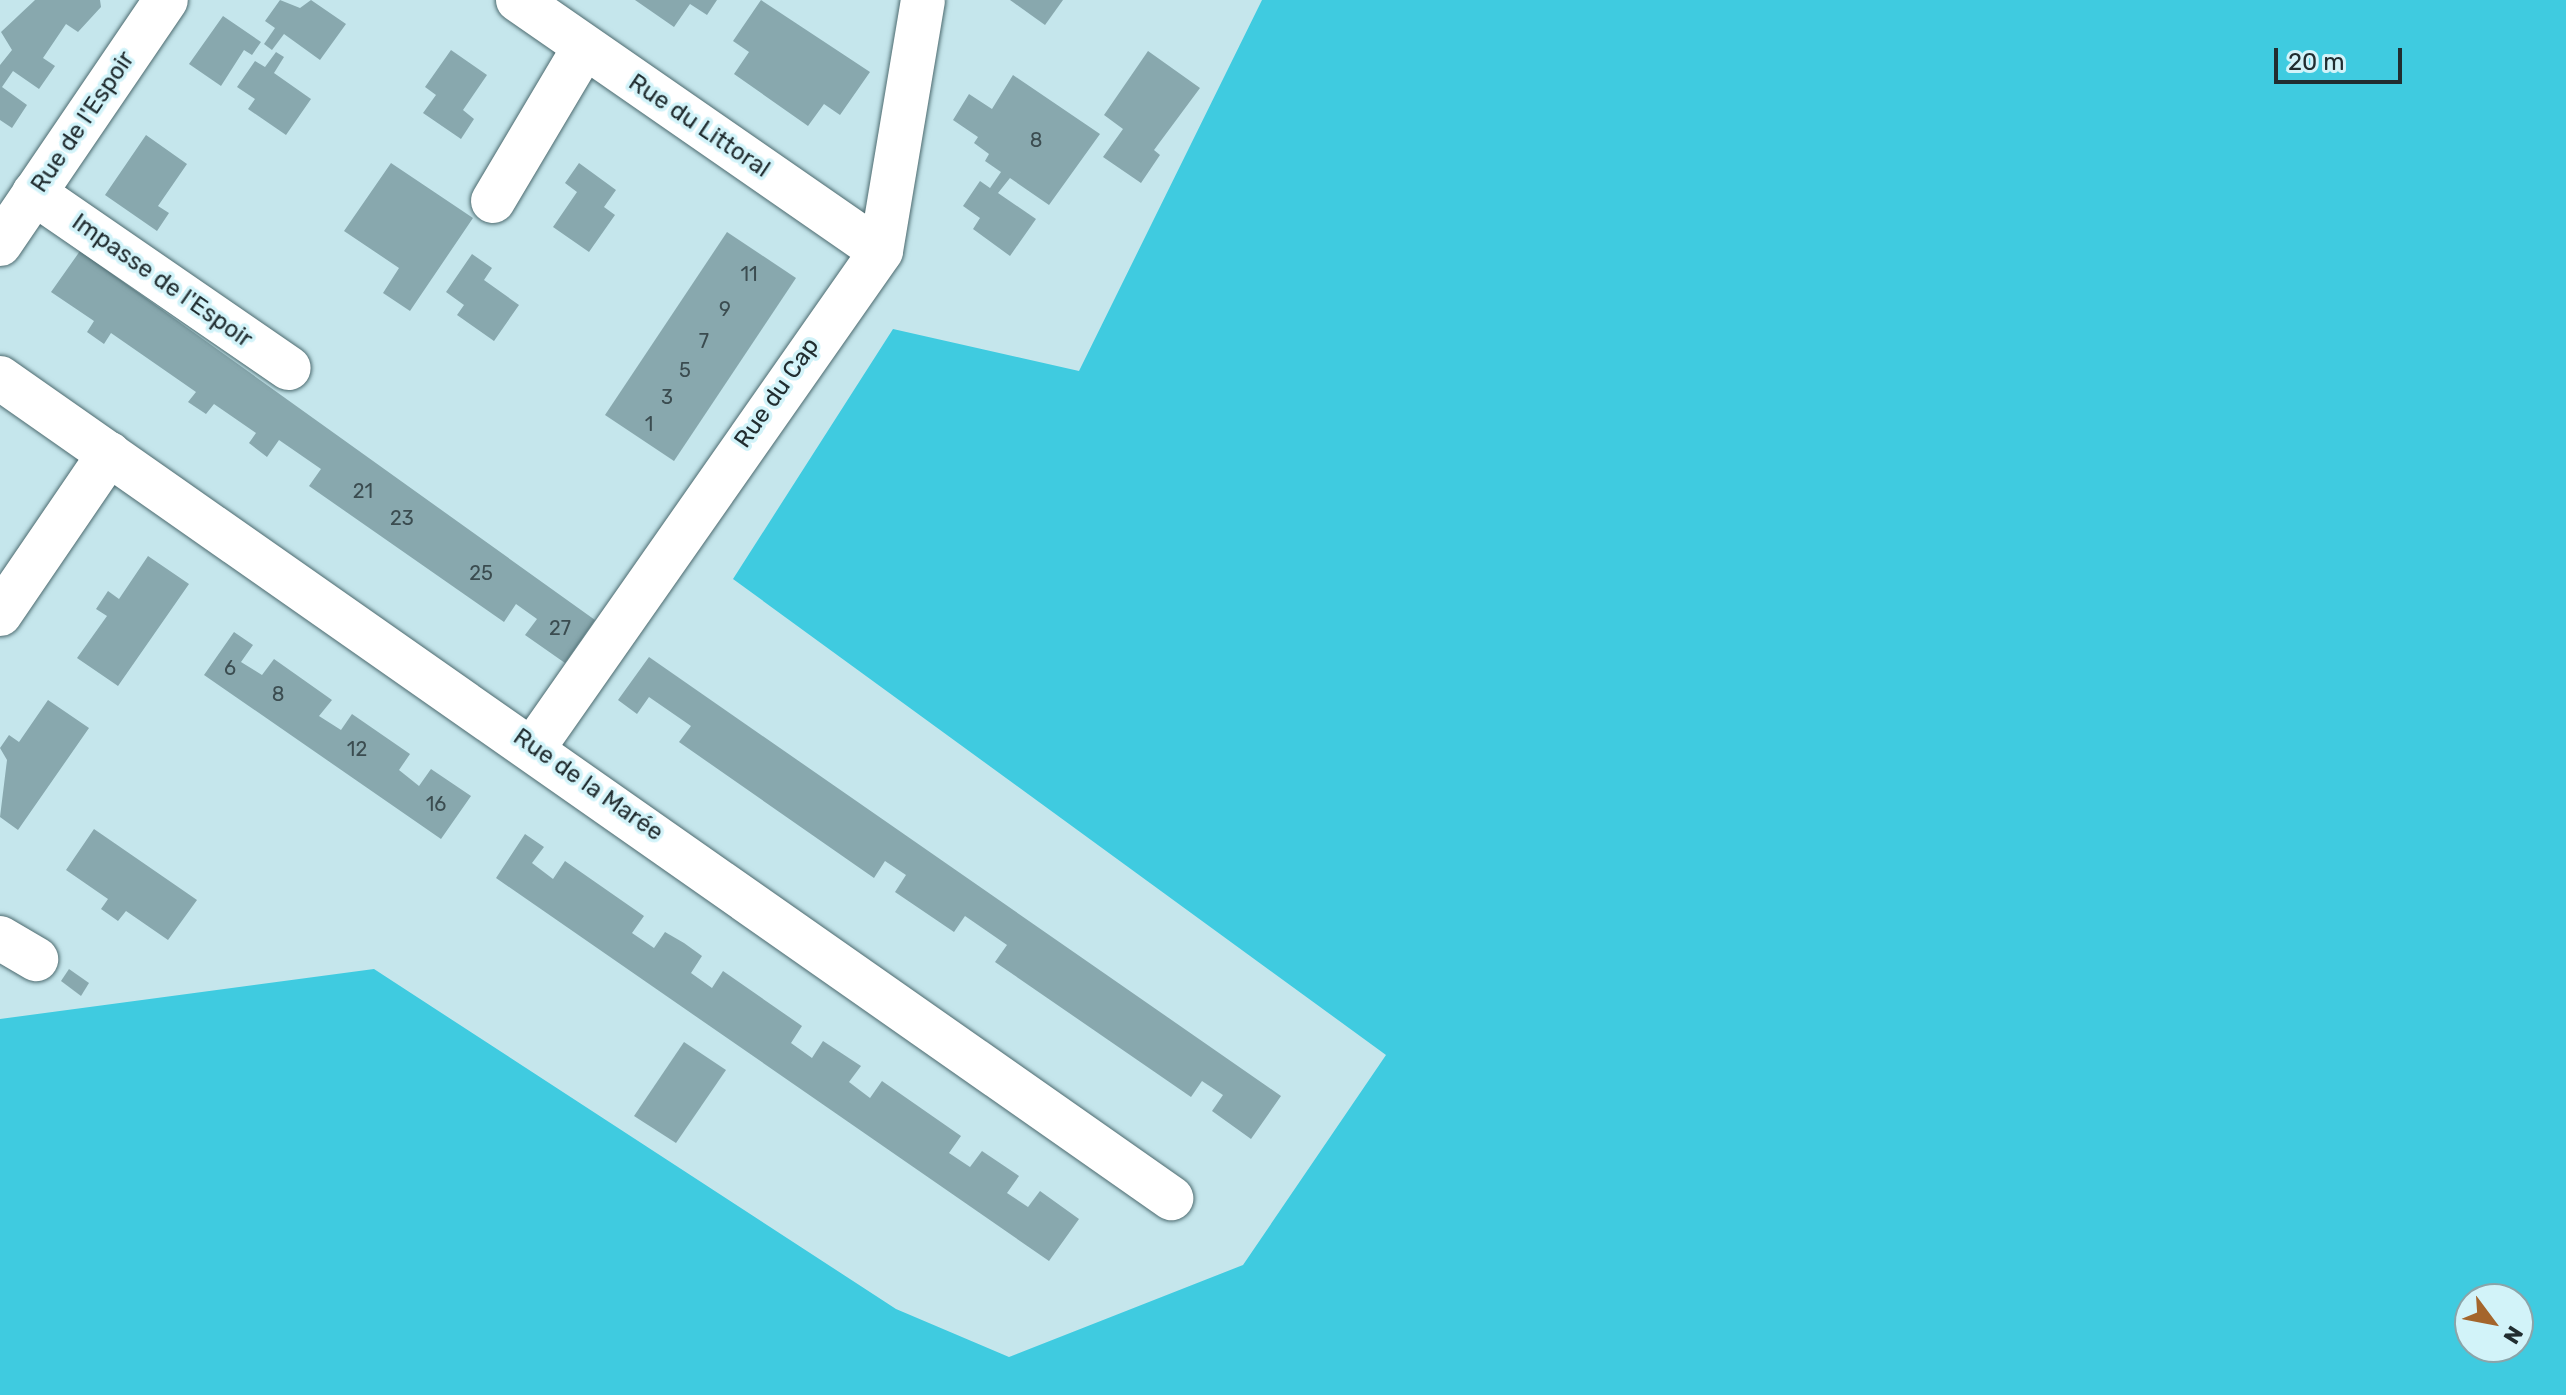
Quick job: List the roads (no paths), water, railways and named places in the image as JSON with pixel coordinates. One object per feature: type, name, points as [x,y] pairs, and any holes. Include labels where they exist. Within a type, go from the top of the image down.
[{"type":"street","name":"Rue de l'Espoir","points":[[0,244],[166,0]]},
{"type":"street","name":"Rue du Littoral","points":[[518,0],[881,251]]},
{"type":"street","name":"Rue du Cap","points":[[534,747],[881,251],[923,0]]},
{"type":"street","points":[[493,201],[584,48]]},
{"type":"street","name":"Impasse de l'Espoir","points":[[34,193],[289,368]]},
{"type":"street","name":"Rue de la Marée","points":[[0,378],[534,747],[1171,1198]]},
{"type":"street","points":[[0,614],[109,454]]}]
